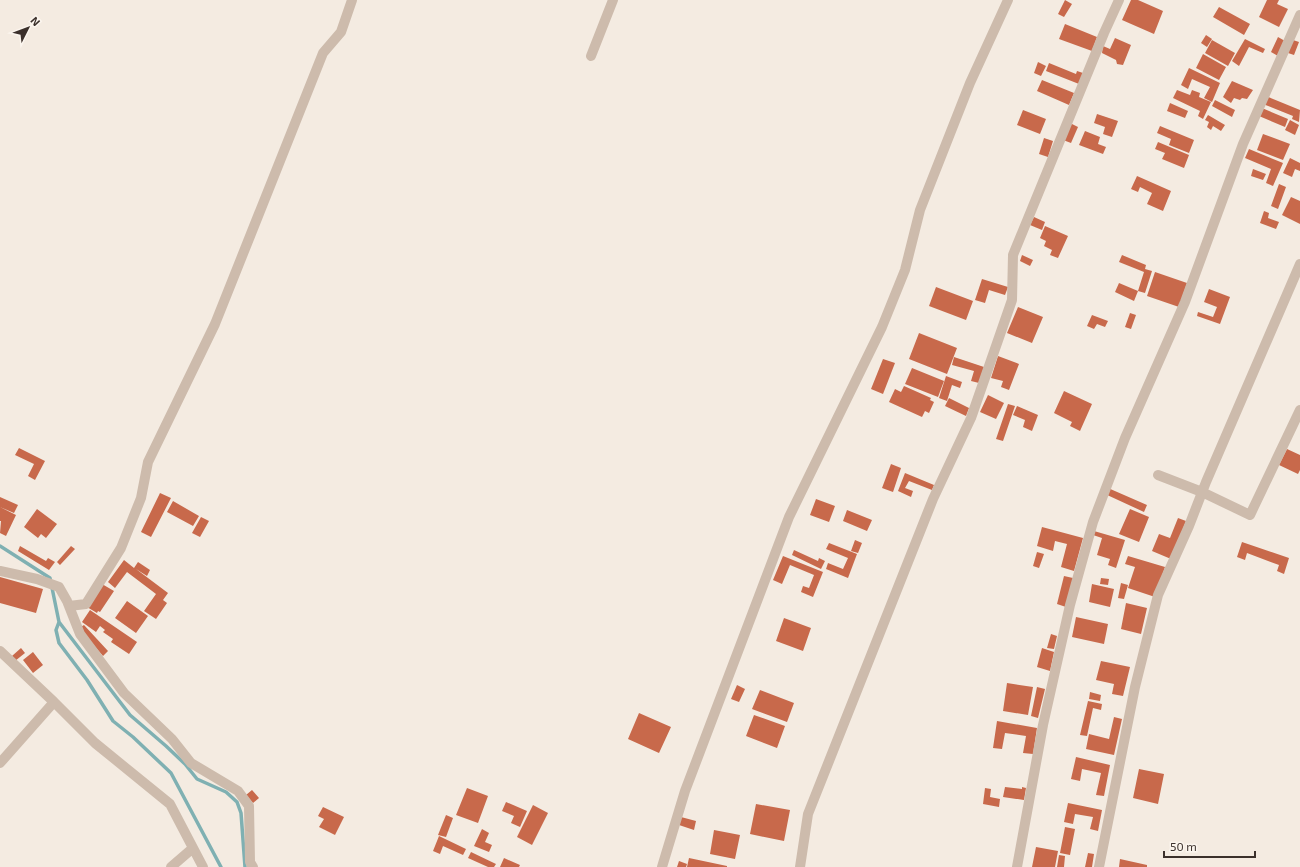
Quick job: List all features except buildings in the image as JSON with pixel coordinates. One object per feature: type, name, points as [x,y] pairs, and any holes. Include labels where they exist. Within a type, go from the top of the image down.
[{"type":"street","points":[[68,606],[86,604],[121,548],[141,498],[148,462],[215,324],[323,53],[341,32],[352,0]]},
{"type":"street","points":[[591,56],[613,0]]},
{"type":"street","points":[[662,867],[685,791],[789,517],[882,327],[905,270],[920,210],[970,84],[1008,0]]},
{"type":"street","points":[[800,867],[808,814],[933,499],[974,410],[1012,300],[1013,255],[1119,0]]},
{"type":"street","points":[[1018,867],[1045,718],[1070,605],[1093,522],[1125,438],[1185,302],[1243,144],[1300,15]]},
{"type":"street","points":[[1099,867],[1135,687],[1158,595],[1190,526],[1202,492],[1300,264]]},
{"type":"street","points":[[1158,475],[1202,492],[1250,515],[1300,410]]},
{"type":"street","points":[[0,571],[36,579],[59,587],[67,601],[80,634],[124,693],[172,739],[191,763],[238,791],[249,806],[250,862],[253,867]]},
{"type":"street","points":[[0,651],[95,743],[170,804],[203,867]]},
{"type":"street","points":[[0,763],[54,702]]},
{"type":"street","points":[[171,867],[194,848]]},
{"type":"waterway","points":[[0,546],[50,578],[59,622],[130,715],[185,764],[197,779],[226,792],[237,802],[241,813],[245,867]]},
{"type":"waterway","points":[[59,622],[56,630],[59,643],[87,680],[113,721],[133,737],[171,773],[221,867]]}]
